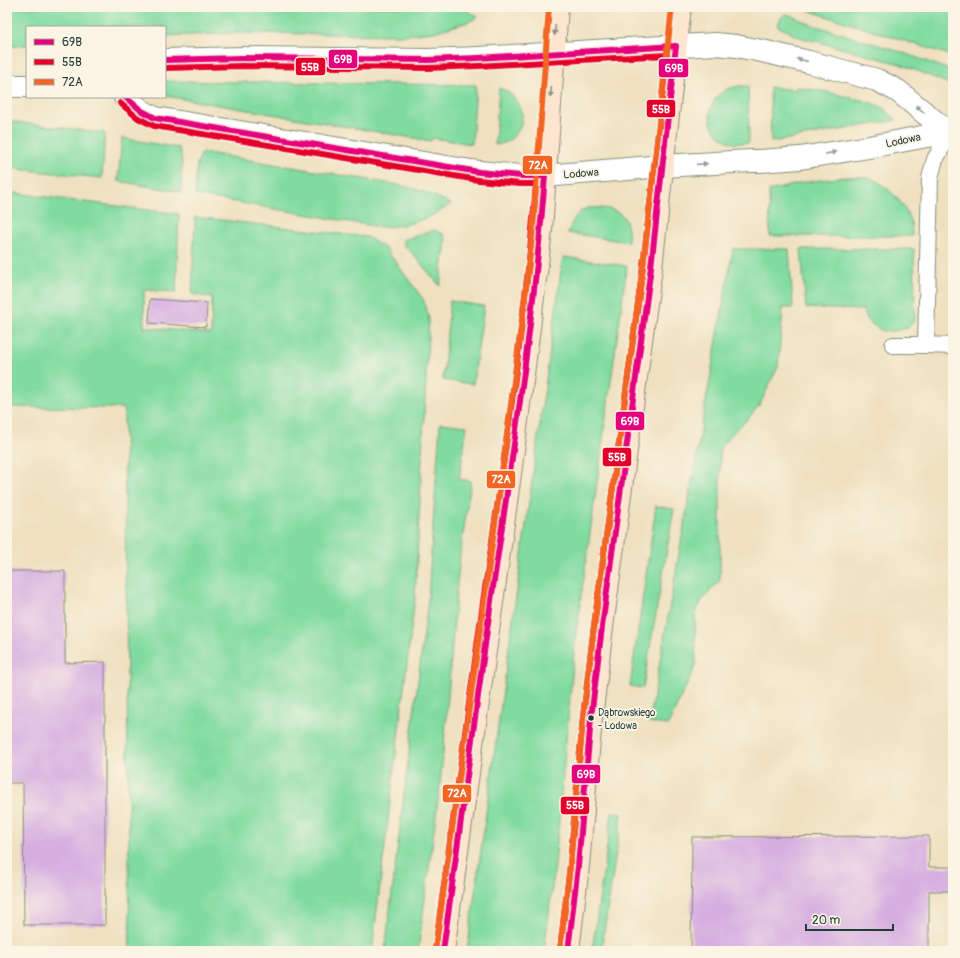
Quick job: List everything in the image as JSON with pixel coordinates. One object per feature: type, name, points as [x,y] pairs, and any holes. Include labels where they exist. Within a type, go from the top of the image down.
[{"type":"main road","points":[[443,951],[510,474],[533,297],[541,230],[557,7]]},
{"type":"main road","points":[[568,951],[578,866],[591,718],[650,275],[680,7]]},
{"type":"street","name":"Lodowa","points":[[166,60],[242,58],[487,58],[715,44],[736,46],[809,62],[877,80],[898,91],[952,137]]},
{"type":"street","points":[[7,86],[26,86]]},
{"type":"street","name":"Lodowa","points":[[126,98],[142,111],[155,118],[479,172],[521,176],[545,176],[663,166],[800,158],[926,136],[952,137]]},
{"type":"lane","points":[[926,345],[930,178],[935,159],[952,137]]},
{"type":"lane","points":[[893,345],[953,346]]},
{"type":"green space","points":[[7,7],[461,7],[478,17],[468,22],[434,32],[405,35],[242,33],[166,36],[166,26],[26,26],[26,45],[7,47]]},
{"type":"green space","points":[[802,7],[953,7],[953,56],[813,12]]},
{"type":"green space","points":[[785,14],[810,24],[901,52],[953,71],[952,85],[900,64],[799,37],[777,26]]},
{"type":"green space","points":[[166,81],[476,85],[472,144],[432,138],[431,141],[166,96]]},
{"type":"green space","points":[[748,86],[749,143],[731,143],[715,131],[710,120],[710,114],[714,102],[722,92],[733,87]]},
{"type":"green space","points":[[770,87],[796,90],[796,87],[827,92],[865,101],[882,107],[897,120],[771,142]]},
{"type":"green space","points":[[499,88],[507,91],[517,101],[521,108],[522,122],[515,135],[510,140],[495,145]]},
{"type":"green space","points":[[7,121],[105,133],[102,178],[7,168]]},
{"type":"green space","points":[[122,138],[179,148],[182,160],[181,192],[118,181]]},
{"type":"green space","points":[[202,152],[399,185],[426,193],[451,204],[442,210],[416,222],[398,226],[379,227],[195,195],[197,163]]},
{"type":"green space","points":[[844,177],[860,177],[875,180],[892,193],[897,198],[909,218],[912,228],[912,236],[770,236],[769,191],[805,182]]},
{"type":"green space","points":[[7,192],[179,214],[176,292],[144,290],[144,327],[211,334],[212,298],[192,294],[195,217],[367,237],[385,248],[423,299],[429,318],[415,598],[372,951],[130,951],[124,408],[7,407]]},
{"type":"green space","points":[[588,208],[613,210],[624,217],[627,223],[628,242],[568,233],[577,215]]},
{"type":"green space","points":[[434,230],[443,234],[446,239],[440,286],[403,244],[403,240]]},
{"type":"green space","points":[[733,249],[789,249],[793,308],[783,308],[778,367],[760,404],[747,420],[734,431],[720,449],[720,580],[702,600],[695,614],[696,665],[668,725],[649,723]]},
{"type":"green space","points":[[801,249],[914,249],[915,319],[908,328],[893,331],[882,331],[869,322],[863,310],[806,308]]},
{"type":"green space","points":[[563,257],[627,266],[575,641],[555,865],[544,951],[467,951]]},
{"type":"green space","points":[[450,301],[484,306],[473,384],[443,380]]},
{"type":"green space","points":[[440,423],[467,426],[459,479],[471,481],[460,555],[440,785],[418,951],[385,951],[428,599]]},
{"type":"green space","points":[[656,506],[674,509],[643,688],[630,686]]},
{"type":"green space","points":[[612,812],[622,814],[601,951],[592,951]]},
{"type":"building","points":[[150,299],[207,303],[206,327],[149,323]]},
{"type":"building","points":[[7,571],[65,571],[65,663],[105,662],[105,925],[24,925],[23,783],[7,783]]},
{"type":"building","points":[[929,836],[929,867],[953,867],[953,891],[929,891],[929,951],[691,951],[692,837]]},
{"type":"transit line","name":"72A","points":[[435,950],[502,473],[525,296],[533,229],[549,7]]},
{"type":"transit line","name":"72A","points":[[560,950],[570,865],[583,717],[643,266],[672,7]]},
{"type":"transit line","name":"69B","points":[[166,60],[242,58],[428,60],[676,46],[651,267],[591,718],[578,866],[568,951]]},
{"type":"transit line","name":"55B","points":[[166,68],[242,66],[428,68],[667,55],[643,266],[583,717],[570,865],[560,950]]},
{"type":"transit line","name":"69B","points":[[126,98],[142,111],[155,118],[479,172],[521,176],[545,176],[529,335],[443,951]]},
{"type":"transit line","name":"55B","points":[[120,103],[138,118],[154,126],[478,180],[536,184],[514,387],[435,950]]},
{"type":"place","name":"Dąbrowskiego - Lodowa","points":[[591,718]]}]
